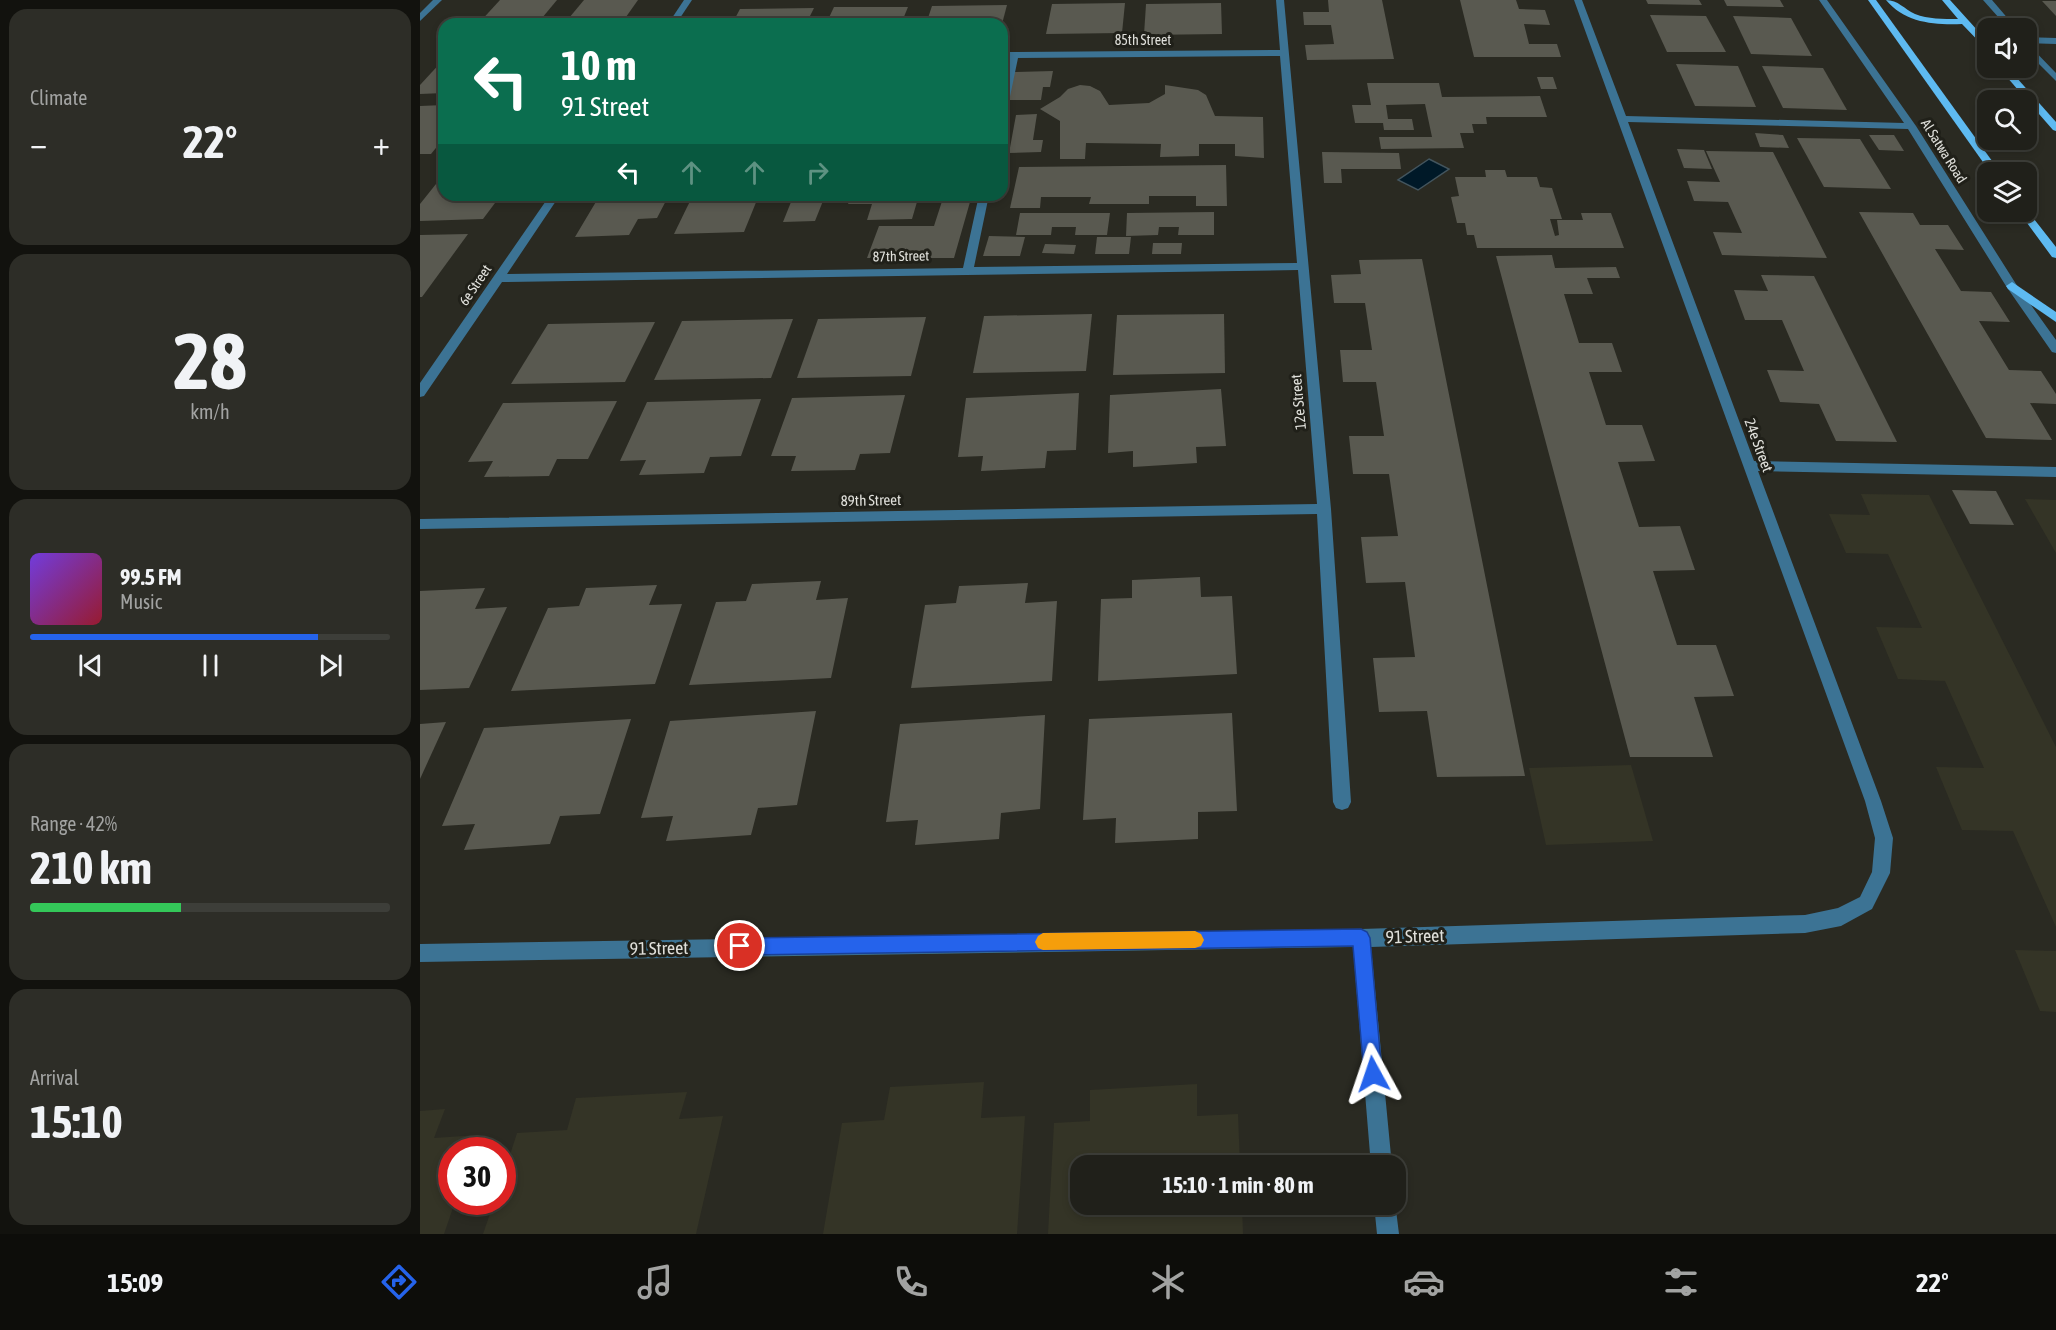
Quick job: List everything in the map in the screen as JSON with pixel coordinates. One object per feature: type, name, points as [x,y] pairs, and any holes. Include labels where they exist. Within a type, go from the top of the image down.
[{"type":"main road","name":"Al Satwa Road","points":[[1872,0],[1988,162]]},
{"type":"main road","points":[[1890,0],[1899,10],[1917,18],[1939,22],[1964,21]]},
{"type":"main road","points":[[1946,0],[1977,36]]},
{"type":"main road","points":[[2013,78],[2056,128]]},
{"type":"main road","points":[[2031,222],[2056,255]]},
{"type":"main road","points":[[2012,286],[2056,318]]},
{"type":"street","points":[[420,18],[438,0]]},
{"type":"street","points":[[676,18],[688,0]]},
{"type":"street","name":"12e Street","points":[[1280,0],[1323,509],[1342,802]]},
{"type":"street","name":"24e Street","points":[[1578,0],[1869,790],[1884,838],[1881,873],[1866,903]]},
{"type":"street","name":"Al Satwa Road","points":[[1823,0],[1911,126],[2012,286],[2056,349]]},
{"type":"street","points":[[1987,0],[2003,18]]},
{"type":"street","points":[[2037,40],[2056,41]]},
{"type":"street","name":"85th Street","points":[[1008,55],[1285,53]]},
{"type":"street","points":[[1008,83],[1014,55]]},
{"type":"street","points":[[2037,57],[2056,78]]},
{"type":"street","points":[[1620,119],[1911,126]]},
{"type":"street","name":"6e Street","points":[[420,393],[551,201]]},
{"type":"street","points":[[968,270],[983,201]]},
{"type":"street","name":"87th Street","points":[[498,278],[1304,266]]},
{"type":"street","points":[[1749,466],[2056,472]]},
{"type":"street","name":"89th Street","points":[[420,524],[1323,509]]},
{"type":"street","name":"91 Street","points":[[420,953],[1361,938],[1805,924],[1841,917],[1866,903]]},
{"type":"street","points":[[1361,938],[1381,1155]]},
{"type":"street","points":[[1386,1215],[1388,1234]]},
{"type":"shaded area","points":[[1861,494],[1929,495],[2056,747],[2056,927],[2013,831],[1962,830],[1936,767],[1984,768],[1945,681],[1898,679],[1876,627],[1922,628],[1888,554],[1846,553],[1829,514],[1870,515]]},
{"type":"shaded area","points":[[2025,499],[2056,500],[2056,553]]},
{"type":"shaded area","points":[[1631,765],[1653,841],[1546,845],[1529,768]]},
{"type":"shaded area","points":[[2015,950],[2056,951],[2056,1012],[2040,1011]]},
{"type":"shaded area","points":[[984,1082],[981,1118],[1025,1116],[1017,1234],[823,1234],[842,1123],[884,1120],[890,1087]]},
{"type":"shaded area","points":[[1197,1084],[1197,1116],[1238,1114],[1240,1155],[1070,1155],[1070,1215],[1242,1215],[1243,1234],[1048,1234],[1054,1123],[1090,1121],[1090,1090]]},
{"type":"shaded area","points":[[687,1092],[679,1119],[723,1116],[696,1234],[483,1234],[490,1215],[516,1215],[517,1133],[567,1130],[576,1098]]},
{"type":"shaded area","points":[[445,1109],[434,1138],[438,1138],[438,1215],[451,1215],[444,1234],[420,1234],[420,1111]]},
{"type":"shaded area","points":[[479,1135],[478,1137],[449,1137]]},
{"type":"water","points":[[1429,159],[1449,169],[1418,190],[1398,180]]},
{"type":"building","points":[[500,0],[557,0],[542,18],[484,18]]},
{"type":"building","points":[[584,0],[638,0],[625,18],[569,18]]},
{"type":"building","points":[[1328,0],[1382,0],[1394,59],[1307,60],[1305,45],[1334,44],[1331,25],[1304,25],[1303,12],[1329,12]]},
{"type":"building","points":[[1460,0],[1516,0],[1519,9],[1545,10],[1550,25],[1524,24],[1529,44],[1557,44],[1561,57],[1474,57]]},
{"type":"building","points":[[1646,0],[1699,0],[1702,5],[1648,4]]},
{"type":"building","points":[[1724,0],[1780,0],[1784,7],[1727,6]]},
{"type":"building","points":[[2042,1],[2056,1],[2056,16]]},
{"type":"building","points":[[1125,3],[1122,33],[1046,34],[1052,4]]},
{"type":"building","points":[[1221,3],[1222,34],[1144,35],[1146,4]]},
{"type":"building","points":[[1007,5],[1004,18],[928,18],[932,6]]},
{"type":"building","points":[[834,7],[908,7],[903,18],[829,18]]},
{"type":"building","points":[[814,8],[809,18],[735,18],[740,9]]},
{"type":"building","points":[[1650,15],[1706,16],[1726,52],[1667,52]]},
{"type":"building","points":[[1733,16],[1791,18],[1812,56],[1751,54]]},
{"type":"building","points":[[1676,64],[1738,66],[1756,107],[1695,106]]},
{"type":"building","points":[[438,66],[438,93],[420,94],[420,85]]},
{"type":"building","points":[[1762,66],[1823,68],[1847,110],[1783,108]]},
{"type":"building","points":[[1053,71],[1050,87],[1043,87],[1041,100],[1008,100],[1013,72]]},
{"type":"building","points":[[1537,77],[1553,77],[1557,89],[1541,89]]},
{"type":"building","points":[[1367,83],[1439,83],[1442,97],[1540,96],[1547,117],[1486,117],[1487,124],[1472,124],[1474,133],[1460,133],[1464,148],[1381,149],[1379,137],[1432,137],[1425,104],[1386,105],[1388,119],[1412,119],[1414,130],[1384,130],[1383,123],[1355,123],[1352,105],[1371,105]]},
{"type":"building","points":[[1080,85],[1090,86],[1100,91],[1109,105],[1149,103],[1165,94],[1165,85],[1198,90],[1206,95],[1215,116],[1263,117],[1264,158],[1235,156],[1235,144],[1199,144],[1199,156],[1160,157],[1161,144],[1086,143],[1085,159],[1060,159],[1060,121],[1040,109],[1060,97],[1068,89]]},
{"type":"building","points":[[438,105],[438,145],[431,154],[420,154],[420,106]]},
{"type":"building","points":[[1037,114],[1033,140],[1043,140],[1041,152],[1009,153],[1016,115]]},
{"type":"building","points":[[1755,133],[1783,135],[1789,148],[1760,147]]},
{"type":"building","points":[[1869,135],[1894,135],[1904,151],[1879,150]]},
{"type":"building","points":[[1797,138],[1860,139],[1891,189],[1824,187]]},
{"type":"building","points":[[1677,149],[1704,150],[1712,169],[1684,168]]},
{"type":"building","points":[[1706,151],[1773,152],[1827,258],[1722,255],[1713,232],[1742,233],[1728,202],[1694,201],[1687,181],[1720,182]]},
{"type":"building","points":[[1322,152],[1399,153],[1401,169],[1341,169],[1342,183],[1324,183]]},
{"type":"building","points":[[1226,165],[1227,206],[1196,206],[1196,196],[1149,196],[1149,204],[1089,204],[1091,197],[1041,197],[1040,208],[1010,208],[1019,167]]},
{"type":"building","points":[[1485,170],[1505,170],[1507,177],[1537,177],[1540,187],[1552,188],[1562,219],[1550,219],[1555,236],[1559,235],[1557,220],[1583,220],[1581,213],[1611,213],[1624,248],[1477,248],[1474,235],[1467,235],[1465,223],[1457,223],[1451,197],[1459,196],[1455,177],[1486,177]]},
{"type":"building","points":[[438,182],[438,201],[496,201],[483,219],[420,221],[420,204]]},
{"type":"building","points":[[596,201],[666,201],[657,218],[638,219],[629,235],[575,237]]},
{"type":"building","points":[[690,201],[757,201],[744,232],[674,234]]},
{"type":"building","points":[[791,201],[823,201],[815,221],[783,222]]},
{"type":"building","points":[[849,201],[917,201],[912,219],[867,220],[872,204],[848,204]]},
{"type":"building","points":[[942,201],[970,201],[954,258],[867,258],[879,226],[934,226]]},
{"type":"building","points":[[1214,212],[1214,235],[1178,235],[1179,227],[1159,227],[1158,235],[1126,236],[1127,213]]},
{"type":"building","points":[[1859,212],[1913,213],[1920,225],[1948,225],[1964,250],[1935,249],[1961,291],[1991,292],[2010,322],[1979,321],[2009,370],[2041,371],[2056,394],[2056,404],[2030,403],[2052,440],[1986,438]]},
{"type":"building","points":[[1020,213],[1110,213],[1107,235],[1075,235],[1076,227],[1052,227],[1051,235],[1016,235]]},
{"type":"building","points":[[468,234],[422,297],[420,297],[420,235]]},
{"type":"building","points":[[989,236],[1025,237],[1020,256],[983,256]]},
{"type":"building","points":[[1097,237],[1131,237],[1129,254],[1095,254]]},
{"type":"building","points":[[1153,243],[1182,243],[1181,254],[1152,254]]},
{"type":"building","points":[[1045,244],[1076,245],[1074,254],[1042,253]]},
{"type":"building","points":[[1552,255],[1555,268],[1616,267],[1620,278],[1587,278],[1593,294],[1564,294],[1579,343],[1612,343],[1622,372],[1589,372],[1606,425],[1642,425],[1655,461],[1618,462],[1639,527],[1680,526],[1695,570],[1653,571],[1677,645],[1716,645],[1734,696],[1694,697],[1713,757],[1630,757],[1496,256]]},
{"type":"building","points":[[1422,259],[1525,776],[1437,777],[1427,711],[1379,712],[1373,658],[1415,657],[1405,582],[1366,583],[1361,537],[1398,536],[1389,474],[1353,474],[1349,436],[1384,436],[1376,382],[1343,382],[1340,350],[1372,350],[1365,303],[1334,303],[1331,275],[1361,274],[1359,260]]},
{"type":"building","points":[[1761,275],[1814,276],[1897,442],[1836,441],[1819,404],[1780,402],[1767,370],[1804,371],[1782,320],[1745,320],[1734,290],[1768,291]]},
{"type":"building","points":[[1092,314],[1086,371],[973,373],[984,316]]},
{"type":"building","points":[[1224,314],[1225,373],[1113,375],[1117,315]]},
{"type":"building","points":[[926,317],[911,376],[797,378],[818,319]]},
{"type":"building","points":[[793,319],[771,378],[654,380],[682,321]]},
{"type":"building","points":[[655,322],[625,382],[511,384],[548,324]]},
{"type":"building","points":[[1221,389],[1226,446],[1196,447],[1197,463],[1133,467],[1133,451],[1108,453],[1110,395]]},
{"type":"building","points":[[1079,393],[1076,450],[1047,451],[1045,468],[981,471],[983,456],[958,457],[966,398]]},
{"type":"building","points":[[905,395],[890,453],[860,454],[855,470],[791,471],[796,456],[771,456],[792,398]]},
{"type":"building","points":[[761,399],[741,456],[710,457],[704,473],[639,475],[646,460],[620,461],[647,402]]},
{"type":"building","points":[[617,401],[588,459],[557,459],[549,476],[484,477],[493,461],[468,462],[503,403]]},
{"type":"building","points":[[1952,490],[1996,491],[2014,525],[1970,524]]},
{"type":"building","points":[[1200,577],[1201,597],[1232,596],[1237,674],[1098,681],[1101,599],[1132,598],[1132,580]]},
{"type":"building","points":[[821,581],[816,600],[848,598],[831,678],[689,685],[716,602],[746,601],[752,584]]},
{"type":"building","points":[[1028,583],[1025,603],[1057,601],[1052,681],[911,688],[925,605],[956,603],[959,586]]},
{"type":"building","points":[[657,585],[649,605],[682,604],[655,684],[511,691],[548,608],[579,606],[586,588]]},
{"type":"building","points":[[485,588],[475,609],[507,607],[469,688],[420,690],[420,591]]},
{"type":"building","points":[[816,711],[797,805],[758,808],[751,835],[666,841],[673,816],[641,818],[670,721]]},
{"type":"building","points":[[1232,713],[1237,811],[1198,812],[1198,839],[1115,843],[1116,818],[1083,820],[1089,719]]},
{"type":"building","points":[[1045,715],[1040,809],[1001,813],[999,839],[915,845],[918,820],[886,822],[900,724]]},
{"type":"building","points":[[631,719],[600,814],[560,816],[550,844],[464,850],[475,824],[442,826],[484,728]]},
{"type":"building","points":[[446,722],[420,779],[420,724]]},
{"type":"slow traffic","points":[[1043,942],[1195,940]]},
{"type":"route","points":[[740,946],[1361,938],[1373,1074]]}]
